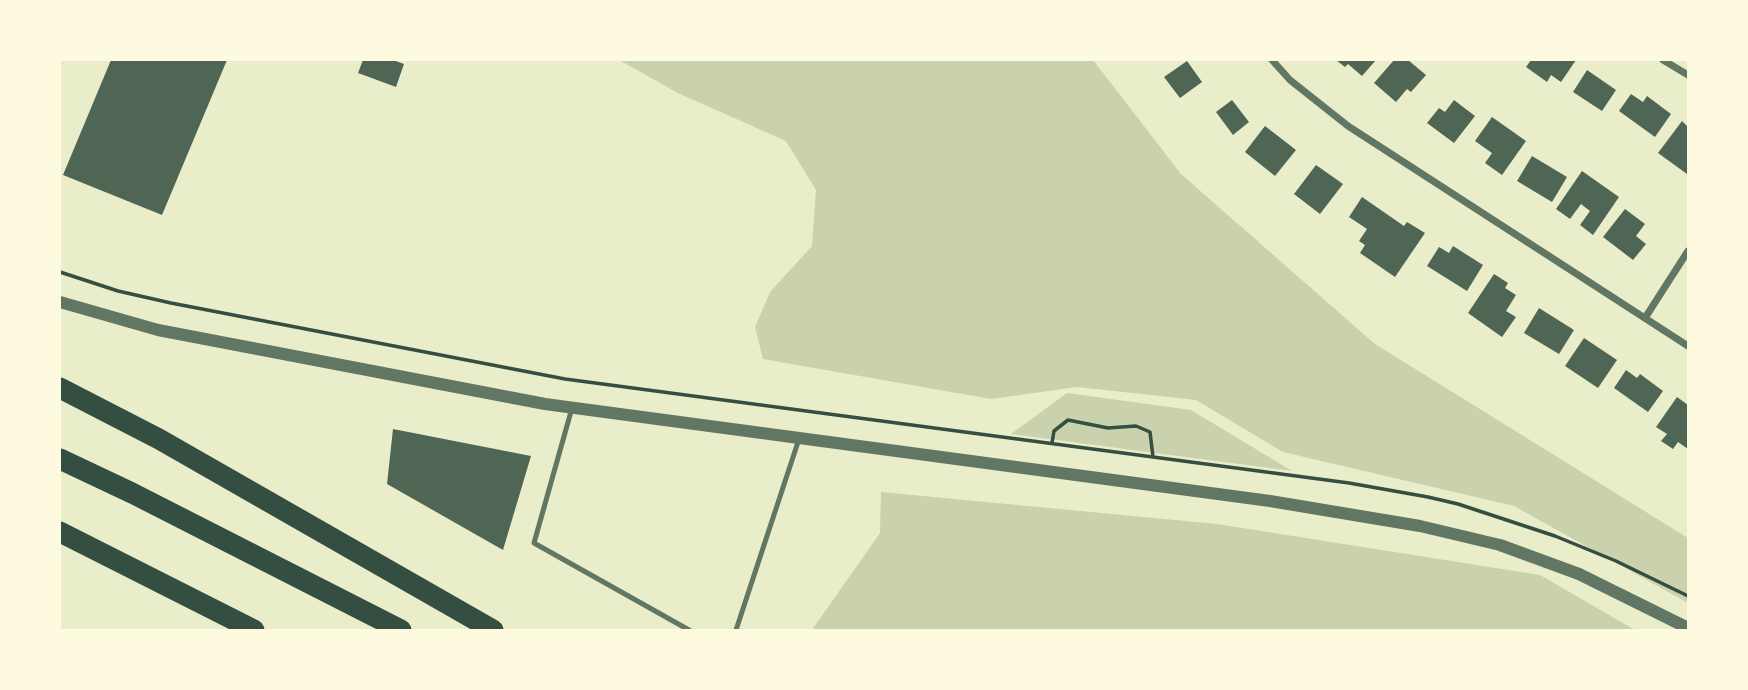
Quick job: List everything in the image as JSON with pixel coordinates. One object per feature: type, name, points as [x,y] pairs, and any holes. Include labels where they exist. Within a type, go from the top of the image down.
[{"type":"highway","points":[[60,388],[179,450],[493,631]]},
{"type":"highway","points":[[60,459],[401,631]]},
{"type":"highway","points":[[60,533],[254,631]]},
{"type":"street","points":[[1272,60],[1290,80],[1348,126],[1689,346]]},
{"type":"street","points":[[1663,60],[1689,75]]},
{"type":"street","points":[[1645,318],[1689,251]]},
{"type":"street","points":[[60,302],[159,330],[449,387],[572,408],[1270,501],[1420,526],[1500,545],[1579,574],[1689,628]]},
{"type":"lane","points":[[572,408],[534,544],[689,631]]},
{"type":"lane","points":[[736,631],[799,439]]},
{"type":"path","points":[[60,272],[118,291],[171,303],[521,372],[1349,483],[1458,504],[1588,548],[1689,596]]},
{"type":"path","points":[[1052,444],[1054,431],[1068,420],[1108,428],[1136,426],[1150,432],[1153,457]]},
{"type":"green space","points":[[619,60],[1093,60],[1181,174],[1375,344],[1688,538],[1688,603],[1514,506],[1283,452],[1196,400],[1077,387],[991,399],[763,359],[755,327],[770,292],[812,246],[816,190],[786,141],[678,93]]},
{"type":"green space","points":[[1067,393],[1191,410],[1292,471],[1011,434]]},
{"type":"green space","points":[[881,492],[1217,524],[1540,575],[1635,630],[812,630],[880,533]]},
{"type":"building","points":[[111,60],[227,60],[162,215],[63,175]]},
{"type":"building","points":[[363,60],[393,60],[404,64],[396,87],[358,73]]},
{"type":"building","points":[[1336,60],[1376,60],[1362,76],[1348,64],[1345,67]]},
{"type":"building","points":[[1394,60],[1408,60],[1426,75],[1411,92],[1407,89],[1396,102],[1374,83]]},
{"type":"building","points":[[1531,60],[1576,60],[1561,82],[1551,75],[1547,82],[1526,67]]},
{"type":"building","points":[[1187,61],[1202,82],[1180,98],[1164,77]]},
{"type":"building","points":[[1587,70],[1616,90],[1602,111],[1573,92]]},
{"type":"building","points":[[1631,94],[1643,102],[1647,96],[1671,114],[1655,137],[1619,111]]},
{"type":"building","points":[[1232,100],[1249,122],[1233,135],[1216,112]]},
{"type":"building","points":[[1454,100],[1475,116],[1454,143],[1427,123],[1439,108],[1445,112]]},
{"type":"building","points":[[1492,117],[1526,141],[1502,175],[1485,163],[1492,153],[1475,141]]},
{"type":"building","points":[[1682,121],[1688,127],[1687,174],[1658,153]]},
{"type":"building","points":[[1265,126],[1296,150],[1275,176],[1245,152]]},
{"type":"building","points":[[1532,156],[1567,177],[1552,202],[1517,181]]},
{"type":"building","points":[[1316,165],[1343,184],[1320,214],[1294,194]]},
{"type":"building","points":[[1582,171],[1619,197],[1593,235],[1580,225],[1590,211],[1581,204],[1570,219],[1556,209]]},
{"type":"building","points":[[1362,197],[1404,226],[1407,222],[1425,233],[1395,277],[1360,253],[1365,245],[1359,241],[1367,229],[1349,217]]},
{"type":"building","points":[[1625,209],[1645,224],[1636,236],[1646,244],[1633,260],[1603,237]]},
{"type":"building","points":[[1453,246],[1483,265],[1467,291],[1427,266],[1439,247],[1449,253]]},
{"type":"building","points":[[1494,274],[1508,283],[1505,288],[1516,295],[1506,311],[1516,317],[1502,337],[1468,313]]},
{"type":"building","points":[[1539,308],[1574,330],[1559,354],[1524,333]]},
{"type":"building","points":[[1584,338],[1617,360],[1598,388],[1565,366]]},
{"type":"building","points":[[1626,370],[1637,378],[1640,374],[1663,391],[1648,412],[1614,388]]},
{"type":"building","points":[[1677,397],[1688,405],[1688,449],[1678,442],[1673,449],[1661,441],[1667,434],[1656,427]]},
{"type":"building","points":[[393,429],[531,456],[503,550],[387,484]]}]
